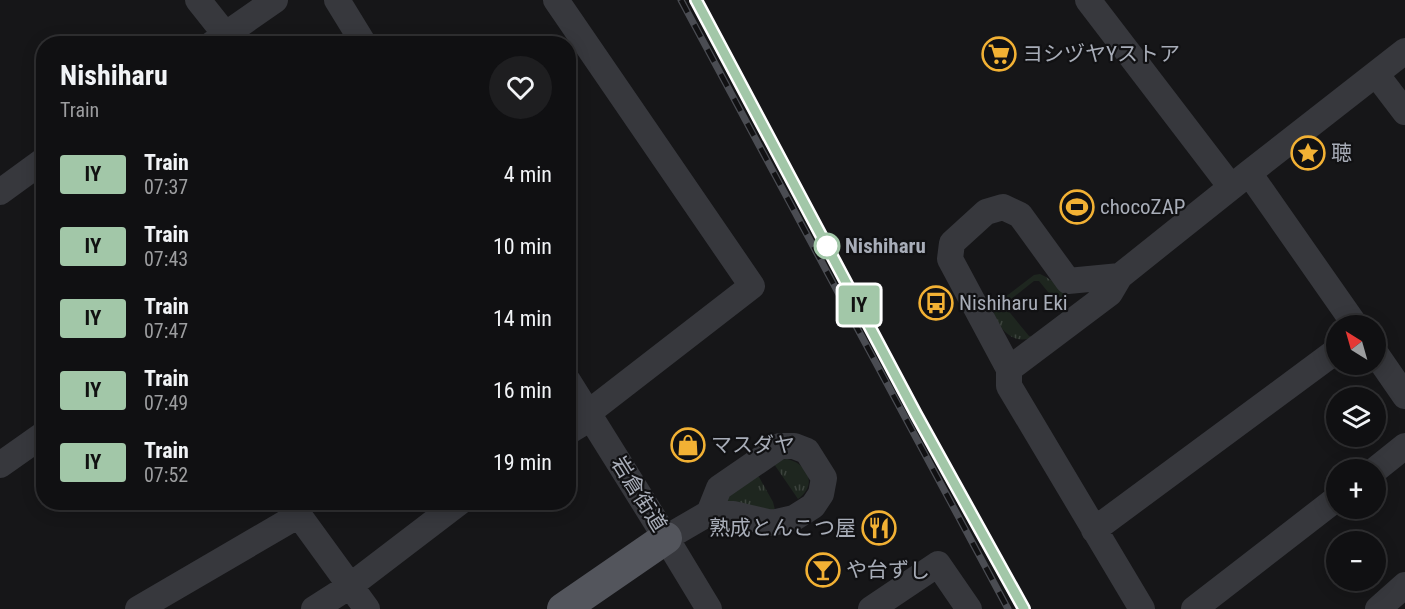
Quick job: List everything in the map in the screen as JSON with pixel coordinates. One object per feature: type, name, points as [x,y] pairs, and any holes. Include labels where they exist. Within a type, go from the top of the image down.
[{"type":"main road","points":[[563,609],[666,538]]},
{"type":"street","points":[[198,0],[217,36]]},
{"type":"street","points":[[223,36],[275,0]]},
{"type":"street","points":[[337,0],[359,36]]},
{"type":"street","points":[[556,0],[752,286],[576,426]]},
{"type":"street","points":[[1088,0],[1240,180],[1347,315]]},
{"type":"street","points":[[1009,369],[1110,293],[1120,276],[1405,51]]},
{"type":"street","points":[[1376,74],[1405,112]]},
{"type":"street","points":[[0,192],[36,166]]},
{"type":"street","points":[[1077,318],[1068,281],[1020,216],[1003,207],[986,212],[952,243],[950,259],[1009,369],[1008,386],[1142,609]]},
{"type":"street","points":[[1068,281],[1120,276]]},
{"type":"street","points":[[1094,530],[1326,358]]},
{"type":"street","points":[[1390,363],[1405,396]]},
{"type":"street","name":"岩倉街道","points":[[576,393],[709,609]]},
{"type":"street","points":[[0,465],[36,440]]},
{"type":"street","points":[[1386,461],[1405,446]]},
{"type":"street","points":[[1194,609],[1326,507]]},
{"type":"street","points":[[138,609],[293,510]]},
{"type":"street","points":[[296,510],[367,609]]},
{"type":"street","points":[[314,609],[350,586],[450,510]]},
{"type":"street","points":[[666,538],[709,513]]},
{"type":"street","points":[[871,609],[938,564],[969,609]]},
{"type":"street","points":[[1378,609],[1405,585]]},
{"type":"green space","points":[[1040,274],[1056,284],[1063,293],[1068,310],[1034,337],[1062,313],[1062,309],[1039,281],[1034,281],[1006,303],[1006,308],[1029,336],[1033,337],[1018,339],[1009,335],[1000,326],[994,316],[994,311],[996,304],[1034,275]]},
{"type":"green space","points":[[787,459],[800,465],[808,475],[808,487],[798,499],[774,464],[779,460]]},
{"type":"green space","points":[[757,476],[773,502],[775,510],[771,513],[730,504],[727,500],[729,496]]},
{"type":"railway","points":[[681,0],[1008,609]]},
{"type":"railway","points":[[696,0],[1024,609]]},
{"type":"train","name":"IY","points":[[696,0],[916,414],[1024,609]]},
{"type":"place","name":"ヨシヅヤYストア","points":[[999,54]]},
{"type":"place","name":"聴","points":[[1308,153]]},
{"type":"place","name":"chocoZAP","points":[[1077,207]]},
{"type":"place","name":"Nishiharu","points":[[827,246]]},
{"type":"place","name":"Nishiharu Eki","points":[[936,303]]},
{"type":"place","name":"マスダヤ","points":[[688,445]]},
{"type":"place","name":"熟成とんこつ屋","points":[[879,528]]},
{"type":"place","name":"や台ずし","points":[[823,570]]}]
